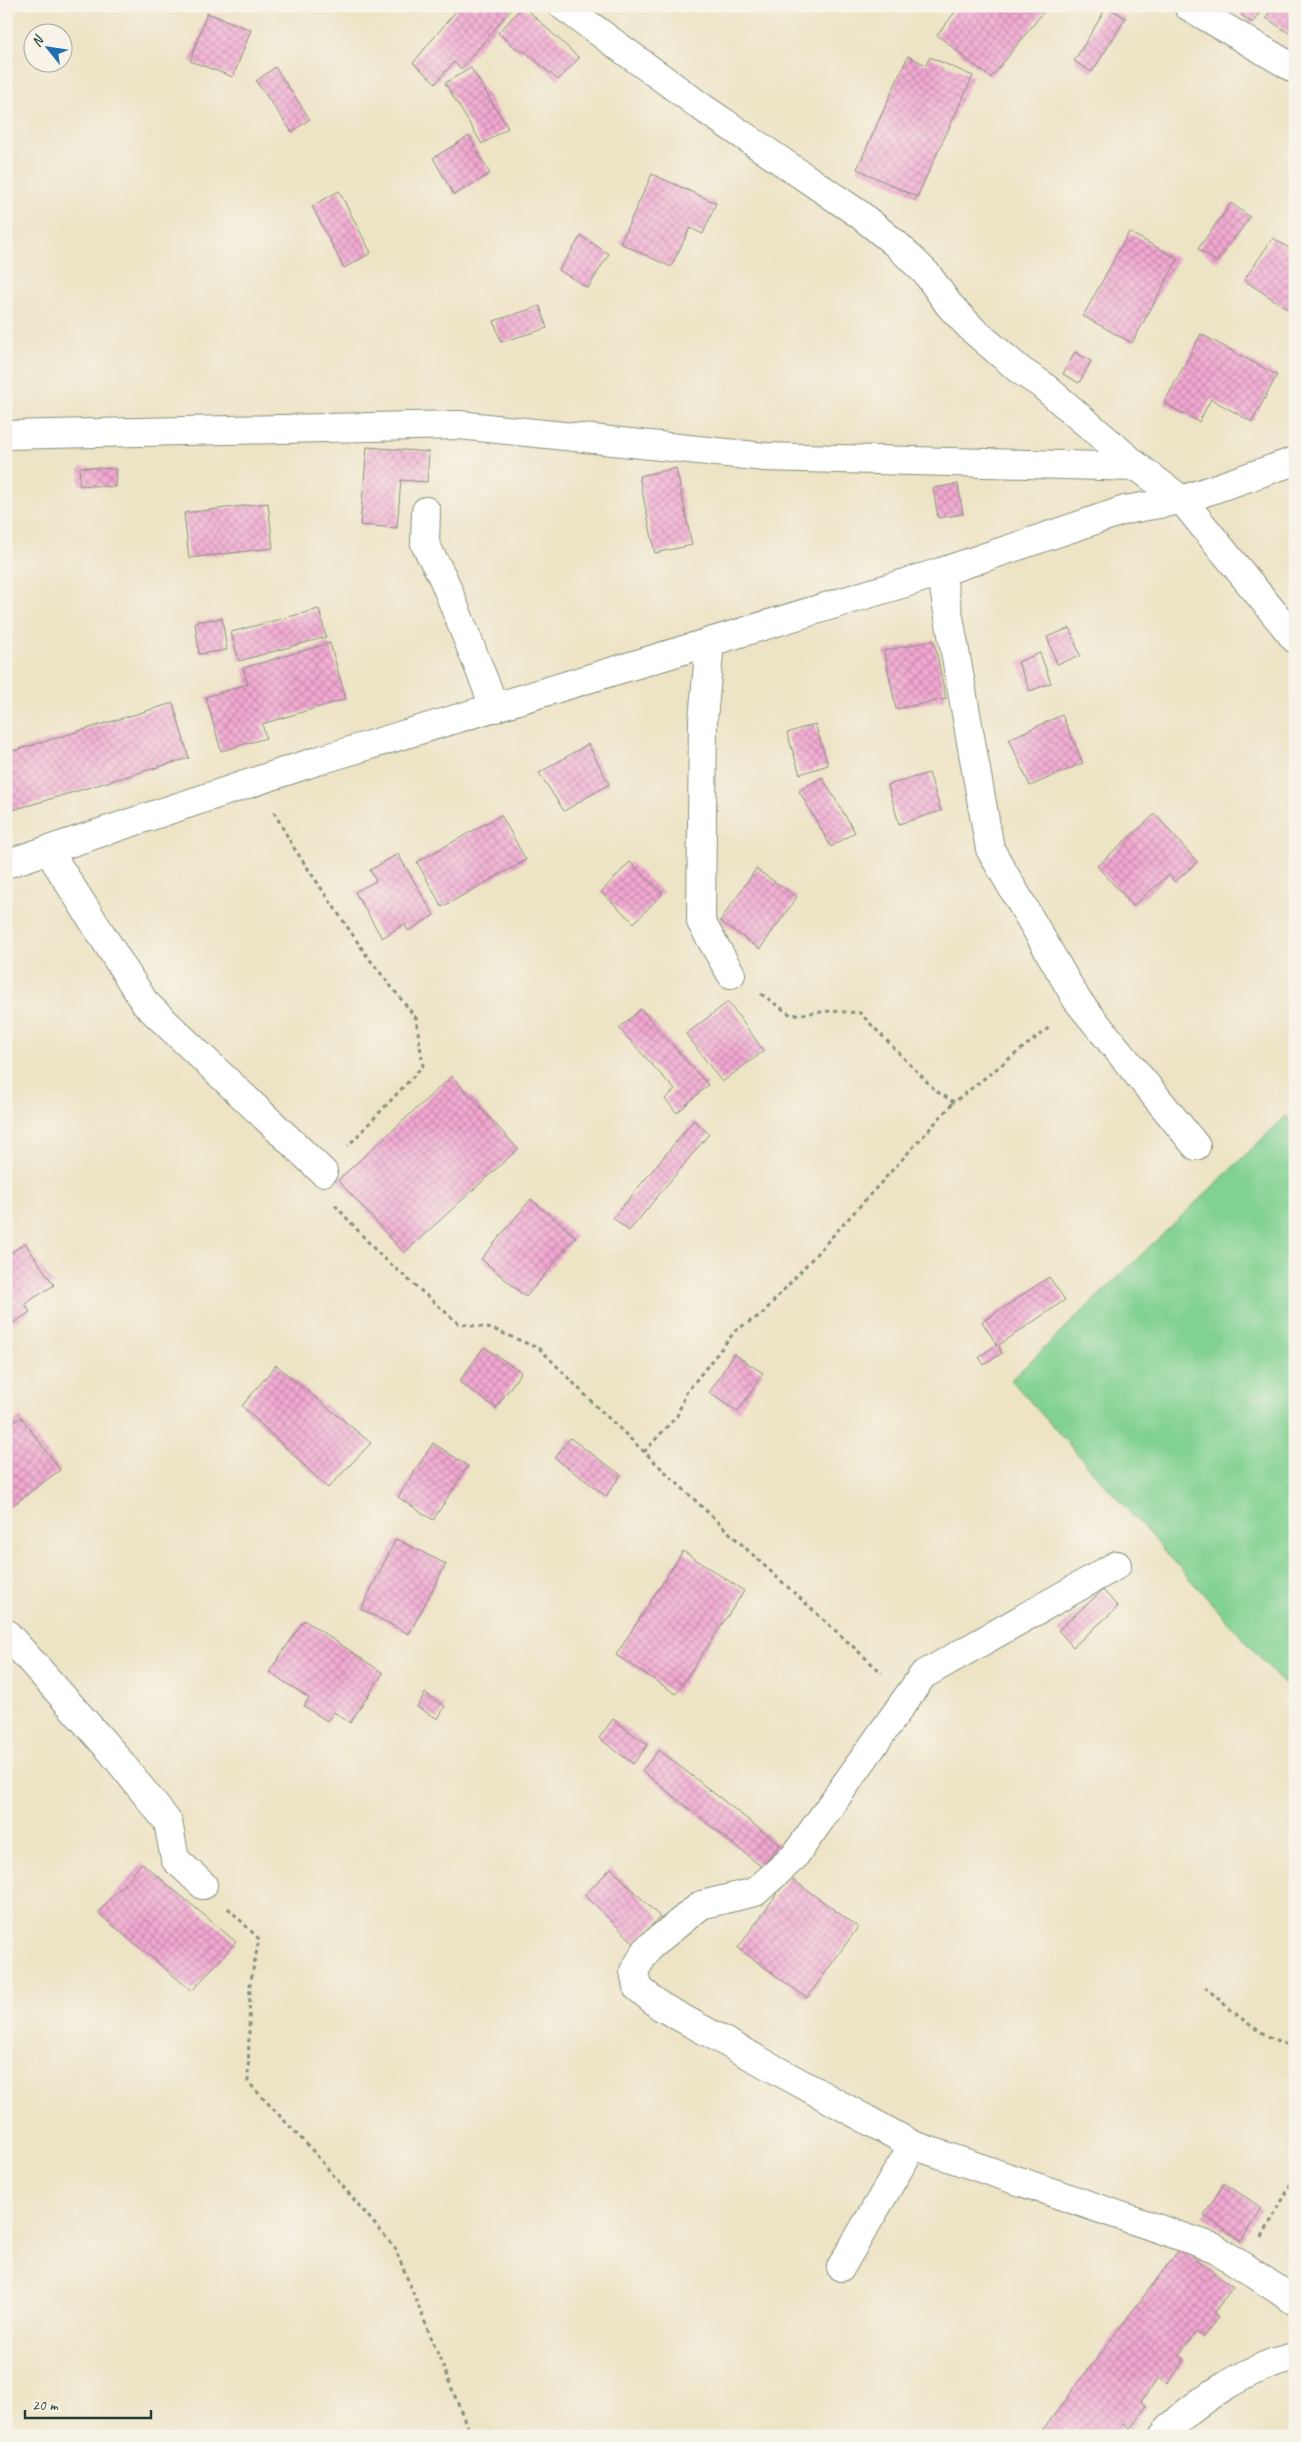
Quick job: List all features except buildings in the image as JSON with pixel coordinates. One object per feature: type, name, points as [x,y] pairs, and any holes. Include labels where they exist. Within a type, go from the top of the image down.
[{"type":"street","points":[[563,6],[703,108],[866,220],[896,244],[927,274],[949,305],[973,330],[1020,371],[1041,384],[1138,467],[1182,500],[1295,638]]},
{"type":"street","points":[[1188,6],[1295,69]]},
{"type":"street","points":[[6,435],[459,425],[765,457],[1138,467]]},
{"type":"street","points":[[6,864],[257,781],[941,572],[1125,510],[1182,500],[1295,461]]},
{"type":"street","points":[[426,511],[425,544],[443,578],[494,708]]},
{"type":"street","points":[[941,572],[990,849],[1077,1000],[1196,1146]]},
{"type":"street","points":[[710,642],[703,720],[701,922],[731,974]]},
{"type":"street","points":[[48,850],[145,1003],[323,1172]]},
{"type":"street","points":[[1117,1565],[924,1675],[794,1858],[755,1892],[701,1905],[648,1948],[634,1971],[637,1987],[660,2006],[913,2145],[1214,2248],[1295,2301]]},
{"type":"street","points":[[6,1633],[112,1752],[168,1822],[175,1859],[203,1885]]},
{"type":"street","points":[[841,2267],[913,2145]]},
{"type":"street","points":[[1163,2436],[1176,2420],[1213,2393],[1279,2360],[1295,2357]]},
{"type":"path","points":[[257,781],[294,848],[367,956],[416,1018],[424,1066],[323,1172],[322,1190],[379,1254],[458,1324],[492,1329],[540,1349],[644,1452],[757,1559],[908,1697]]},
{"type":"path","points":[[731,974],[791,1015],[831,1011],[860,1013],[936,1091],[954,1102]]},
{"type":"path","points":[[644,1452],[677,1416],[686,1393],[736,1330],[762,1314],[954,1102],[1050,1026],[1077,1000]]},
{"type":"path","points":[[203,1885],[258,1938],[250,1985],[248,2082],[312,2150],[395,2248],[471,2436]]},
{"type":"path","points":[[1205,1987],[1239,2017],[1284,2044],[1295,2047]]},
{"type":"path","points":[[1245,2268],[1295,2177]]},
{"type":"green space","points":[[1286,1116],[1295,1125],[1295,1696],[1011,1380]]}]
